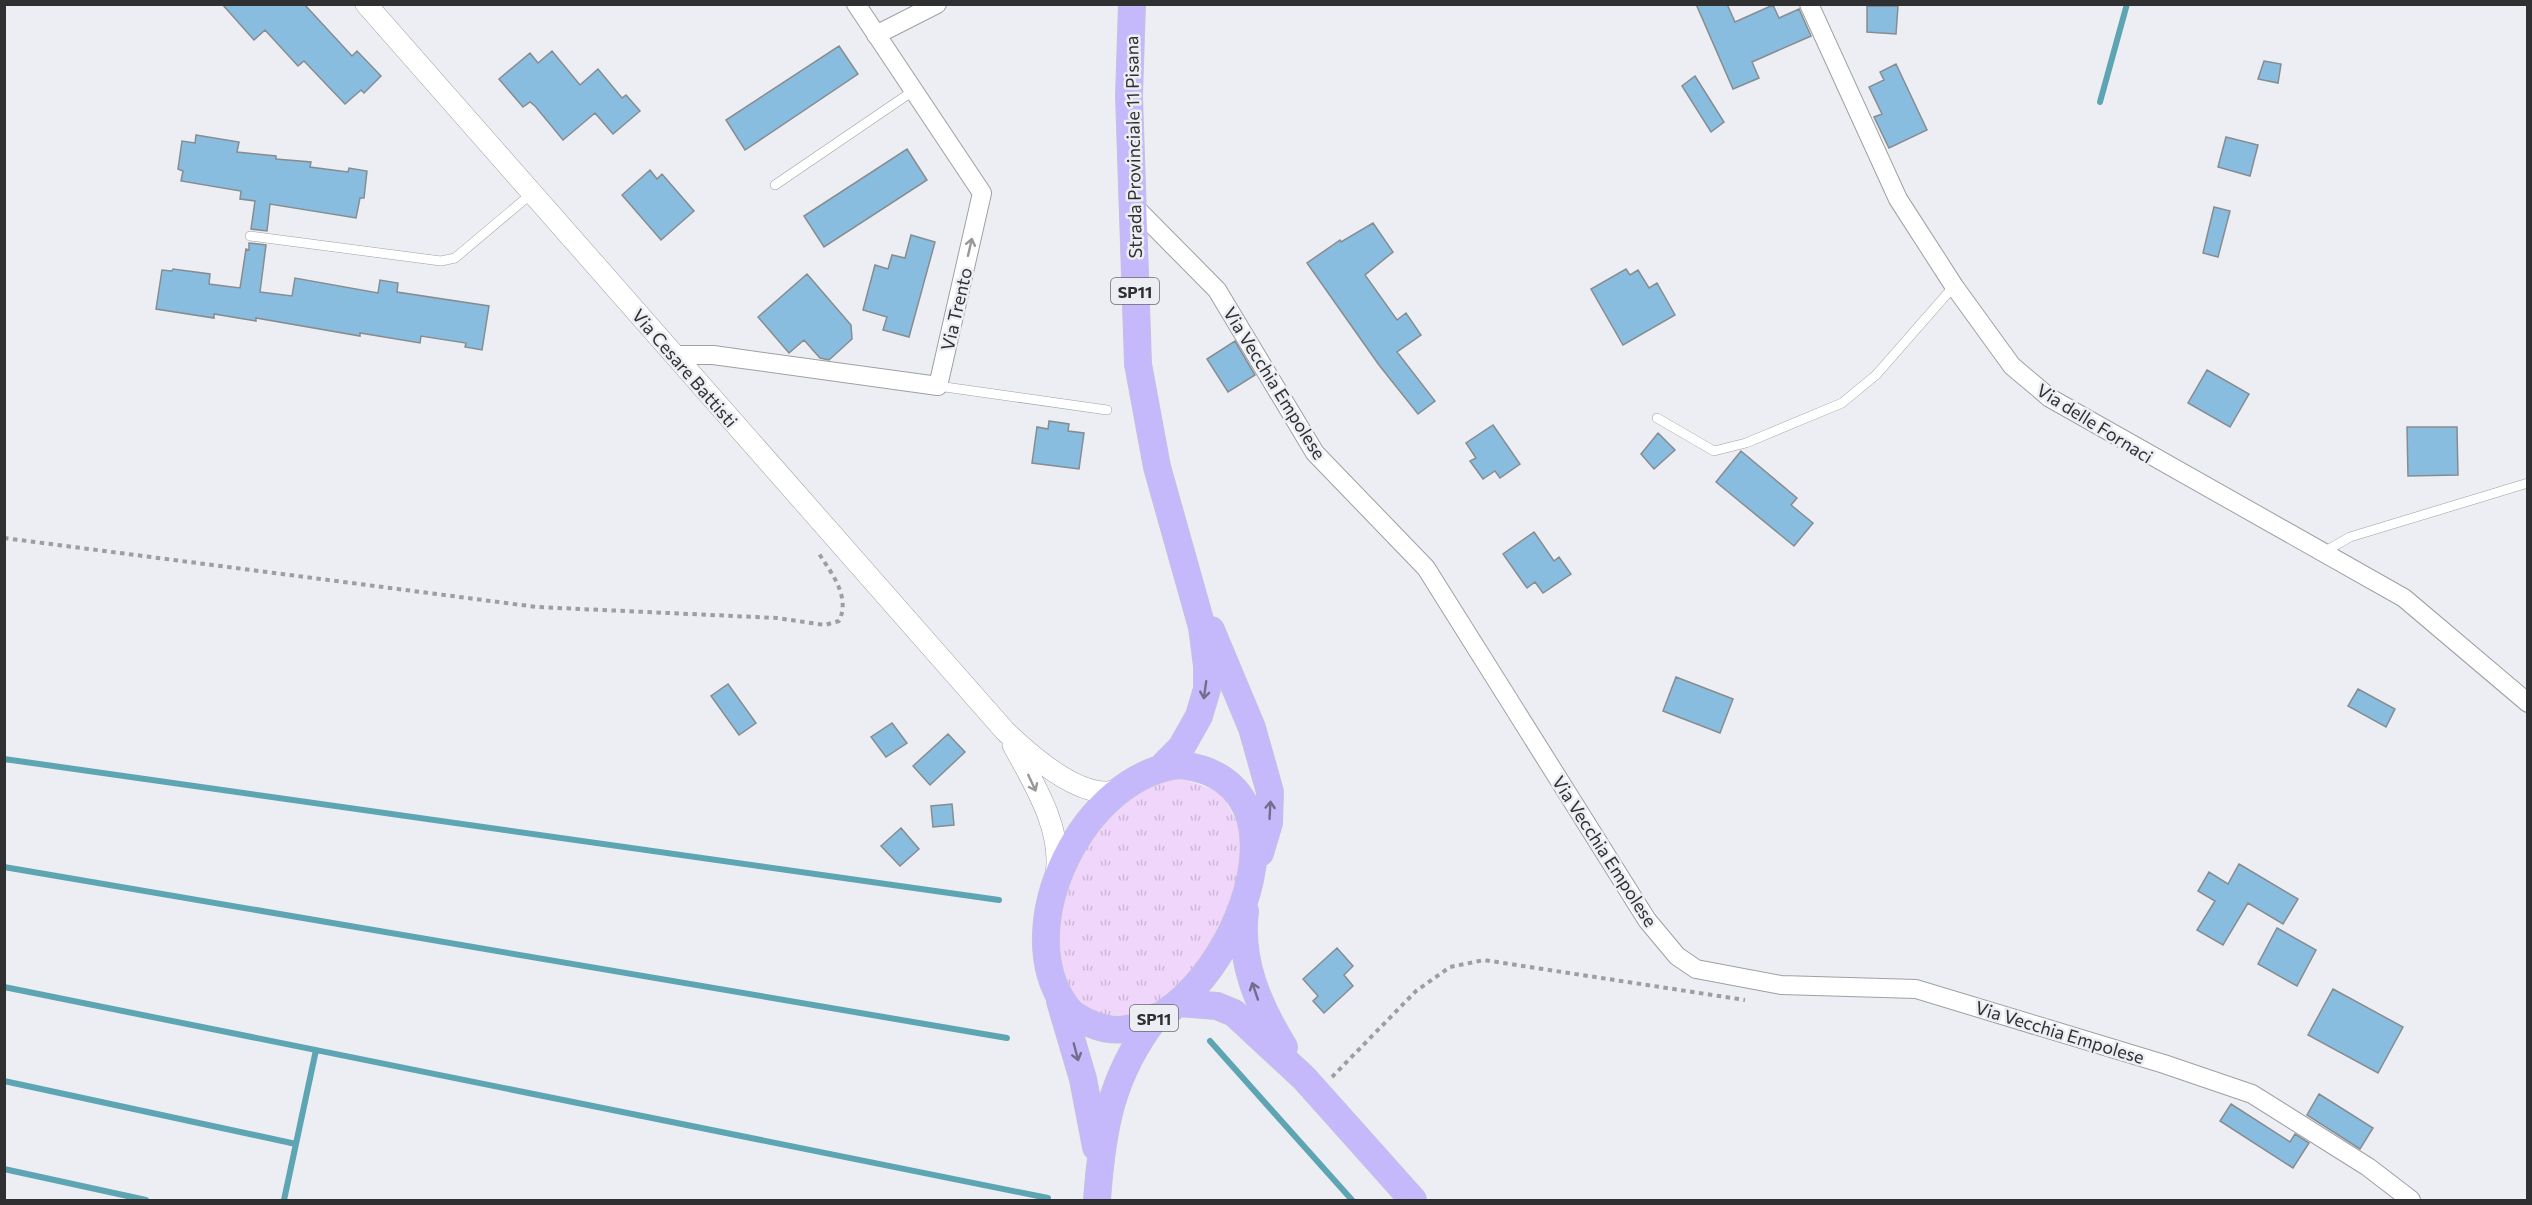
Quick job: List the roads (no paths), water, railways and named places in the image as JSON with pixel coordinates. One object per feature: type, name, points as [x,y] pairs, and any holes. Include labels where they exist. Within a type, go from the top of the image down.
[{"type":"main road","name":"Strada Provinciale 11 Pisana","points":[[1132,4],[1129,96],[1138,364],[1157,467],[1202,627],[1207,666],[1207,689],[1199,716],[1181,748],[1162,766]]},
{"type":"main road","name":"Strada Provinciale 11 Pisana","points":[[1186,571],[1252,728],[1270,792],[1269,823],[1248,891]]},
{"type":"main road","name":"Via Cesare Battisti","points":[[1248,891],[1232,932],[1203,979],[1167,1010],[1136,1027],[1114,1031],[1082,1020],[1067,1009],[1058,996],[1046,958],[1048,918],[1068,853],[1083,829],[1125,787],[1144,774],[1162,766],[1195,766],[1215,772],[1232,786],[1244,804],[1251,821],[1255,847],[1243,936],[1254,988],[1263,1012],[1310,1085]]},
{"type":"main road","points":[[1058,996],[1083,1079],[1099,1166]]},
{"type":"main road","name":"Via Cesare Battisti","points":[[1167,1010],[1217,1006],[1234,1013],[1310,1085],[1413,1200]]},
{"type":"main road","points":[[1097,1200],[1099,1166],[1110,1104],[1117,1084],[1137,1042],[1167,1010]]},
{"type":"street","name":"Via Cesare Battisti","points":[[366,4],[1005,732],[1032,757],[1073,782],[1107,792],[1125,787]]},
{"type":"street","name":"Via Trento","points":[[856,4],[982,193],[938,386]]},
{"type":"street","points":[[876,35],[937,4]]},
{"type":"street","name":"Via delle Fornaci","points":[[1809,4],[1898,199],[1954,286],[2012,366],[2049,398],[2404,598],[2528,703]]},
{"type":"street","name":"Via Vecchia Empolese","points":[[1131,203],[1217,290],[1315,453],[1426,568],[1647,920],[1677,956],[1696,969],[1781,985],[1916,988],[2164,1064],[2252,1094],[2368,1167],[2411,1200]]},
{"type":"street","points":[[674,355],[712,355],[938,386]]},
{"type":"street","name":"Via Cesare Battisti","points":[[1005,732],[1032,782],[1055,835],[1058,851],[1054,893]]},
{"type":"lane","points":[[775,185],[913,92]]},
{"type":"lane","points":[[250,236],[441,261],[455,258],[531,194]]},
{"type":"lane","points":[[1657,418],[1714,451],[1746,443],[1842,403],[1876,375],[1954,286]]},
{"type":"lane","points":[[938,386],[1107,410]]},
{"type":"lane","points":[[2324,552],[2350,537],[2528,483]]},
{"type":"waterway","points":[[2100,102],[2127,4]]},
{"type":"waterway","points":[[4,759],[999,900]]},
{"type":"waterway","points":[[4,867],[1007,1038]]},
{"type":"waterway","points":[[4,987],[1048,1198]]},
{"type":"waterway","points":[[1210,1041],[1352,1200]]},
{"type":"waterway","points":[[284,1200],[316,1050]]},
{"type":"waterway","points":[[4,1081],[296,1144]]},
{"type":"waterway","points":[[4,1169],[146,1200]]}]
